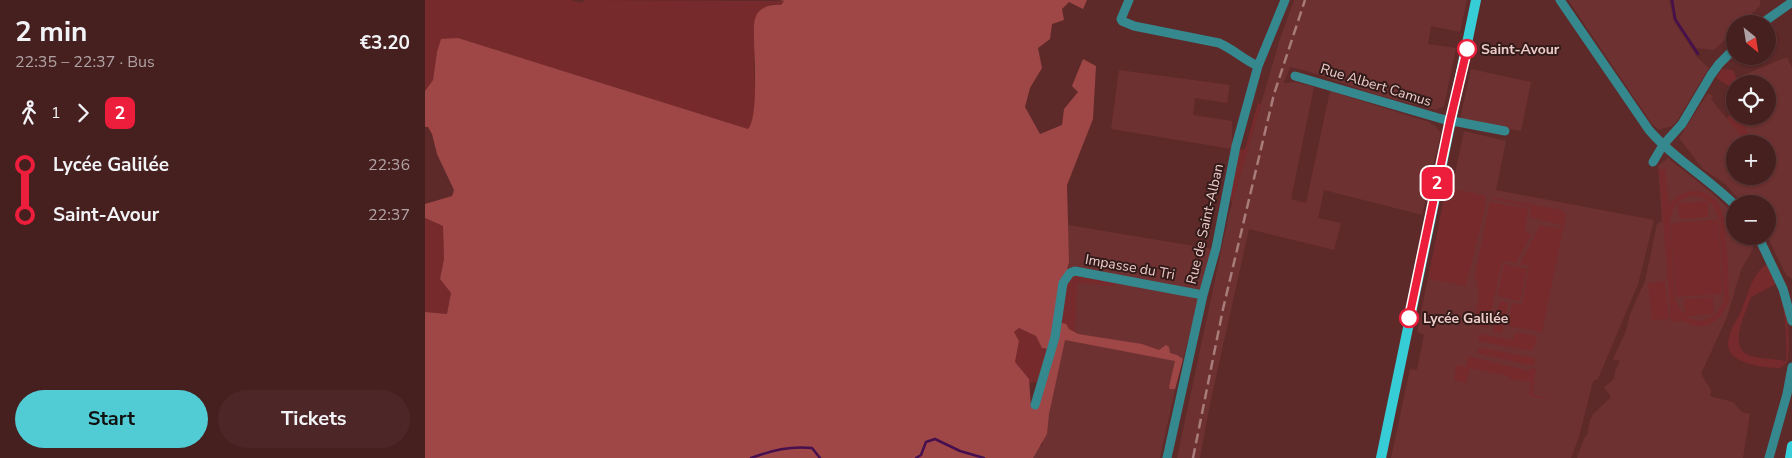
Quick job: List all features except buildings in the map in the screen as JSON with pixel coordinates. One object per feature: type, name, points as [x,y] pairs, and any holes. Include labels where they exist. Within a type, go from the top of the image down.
[{"type":"main road","points":[[1381,458],[1476,0]]},
{"type":"main road","points":[[1790,458],[1792,446]]},
{"type":"street","points":[[1129,0],[1121,19],[1122,21],[1143,28],[1219,43],[1257,66]]},
{"type":"street","name":"Rue de Saint-Alban","points":[[1167,458],[1203,295],[1222,221],[1237,146],[1257,66],[1285,0]]},
{"type":"street","points":[[1560,0],[1641,120],[1663,145],[1726,198]]},
{"type":"street","points":[[1774,15],[1792,2]]},
{"type":"street","points":[[1653,162],[1663,145],[1682,124],[1719,64],[1726,57]]},
{"type":"street","name":"Rue Albert Camus","points":[[1295,76],[1450,121],[1505,131]]},
{"type":"street","points":[[1762,245],[1783,288],[1792,319]]},
{"type":"street","name":"Impasse du Tri","points":[[1035,405],[1055,337],[1063,283],[1070,273],[1075,271],[1203,295]]},
{"type":"street","points":[[1769,458],[1787,394],[1792,367]]},
{"type":"shaded area","points":[[425,0],[570,0],[583,3],[584,0],[785,1],[781,5],[771,4],[758,13],[754,60],[755,106],[752,123],[748,129],[458,38],[437,52],[433,80],[425,91]]},
{"type":"shaded area","points":[[780,0],[1087,0],[1083,9],[1069,2],[1062,9],[1064,20],[1052,24],[1050,39],[1038,48],[1042,68],[1030,88],[1025,107],[1040,134],[1062,125],[1064,109],[1078,92],[1072,86],[1083,59],[1096,66],[1093,119],[1067,185],[1069,262],[1049,349],[1042,348],[1036,336],[1019,328],[1014,332],[1019,341],[1015,362],[1029,379],[1031,407],[1036,409],[1059,326],[1062,323],[1078,334],[1142,344],[1159,350],[1166,345],[1169,347],[1170,353],[1183,359],[1175,389],[1170,389],[1169,387],[1175,361],[1065,340],[1049,414],[1047,434],[1033,458],[425,458],[425,312],[447,314],[451,293],[440,279],[444,259],[443,226],[425,218],[425,204],[452,196],[454,190],[437,154],[432,134],[428,127],[425,127],[425,91],[433,80],[441,39],[458,38],[748,129],[754,112],[755,100],[755,20],[759,11],[765,7],[781,5],[784,1]]},
{"type":"shaded area","points":[[1294,0],[1467,0],[1460,32],[1431,26],[1428,44],[1456,48],[1444,106],[1436,110],[1378,95],[1290,67],[1284,83],[1295,82],[1314,87],[1291,199],[1306,203],[1330,91],[1429,122],[1441,133],[1422,215],[1324,190],[1318,218],[1341,223],[1334,250],[1249,229],[1210,404],[1200,458],[1177,458],[1229,214],[1279,42]]},
{"type":"shaded area","points":[[1568,0],[1669,0],[1674,21],[1697,57],[1709,68],[1677,121],[1672,126],[1658,129],[1652,124]]},
{"type":"shaded area","points":[[1673,0],[1760,0],[1760,6],[1750,15],[1726,15],[1726,39],[1714,50],[1696,48],[1677,20]]},
{"type":"shaded area","points":[[1787,57],[1792,68],[1792,279],[1786,275],[1771,245],[1776,245],[1776,195],[1735,195],[1725,184],[1703,169],[1679,138],[1708,93],[1713,96],[1711,99],[1726,118],[1726,125],[1776,125],[1776,75],[1743,75],[1768,65],[1776,65],[1776,62]]},
{"type":"shaded area","points":[[1471,69],[1531,82],[1521,131],[1460,119]]},
{"type":"shaded area","points":[[1722,69],[1733,70],[1735,75],[1726,75],[1726,84],[1716,78]]},
{"type":"shaded area","points":[[1119,70],[1230,85],[1227,103],[1195,98],[1193,115],[1232,121],[1232,149],[1111,129]]},
{"type":"shaded area","points":[[1258,103],[1261,104],[1233,202],[1231,201],[1231,193],[1239,150],[1245,149]]},
{"type":"shaded area","points":[[1732,125],[1744,125],[1749,135],[1740,135]]},
{"type":"shaded area","points":[[1464,131],[1506,141],[1496,190],[1654,220],[1638,284],[1598,379],[1593,381],[1579,437],[1571,458],[1391,458],[1410,369],[1417,370],[1424,335],[1417,332],[1448,179],[1454,179]]},
{"type":"shaded area","points":[[1668,158],[1726,206],[1726,245],[1753,245],[1753,249],[1741,270],[1727,317],[1701,374],[1711,390],[1710,396],[1733,402],[1742,412],[1750,414],[1743,458],[1577,458],[1584,438],[1587,435],[1593,414],[1611,397],[1604,387],[1614,379],[1615,371],[1620,361],[1613,359],[1645,281],[1657,224],[1662,221],[1658,166]]},
{"type":"shaded area","points":[[1659,169],[1665,169],[1669,205],[1674,199],[1687,192],[1699,191],[1706,193],[1720,207],[1724,224],[1729,300],[1727,306],[1721,316],[1706,325],[1694,326],[1683,321],[1671,322]],"holes":[[[1690,196],[1701,197],[1713,206],[1718,215],[1724,299],[1714,315],[1704,320],[1692,319],[1686,316],[1714,314],[1713,297],[1684,299],[1685,315],[1675,299],[1670,220],[1672,211],[1679,202]]]},
{"type":"shaded area","points":[[1446,189],[1454,189],[1486,197],[1466,286],[1428,279]]},
{"type":"shaded area","points":[[1492,199],[1562,210],[1566,214],[1542,332],[1508,326],[1512,303],[1522,304],[1529,267],[1528,265],[1520,264],[1539,225],[1560,229],[1561,225],[1530,217],[1531,207]]},
{"type":"shaded area","points":[[1708,201],[1708,217],[1679,219],[1678,203]]},
{"type":"shaded area","points":[[1490,202],[1528,208],[1525,230],[1531,235],[1516,263],[1502,261],[1488,327],[1473,325],[1479,296],[1475,274]]},
{"type":"shaded area","points":[[425,218],[443,226],[444,259],[440,279],[451,293],[447,314],[425,312]]},
{"type":"shaded area","points":[[1718,220],[1722,294],[1676,297],[1671,223]]},
{"type":"shaded area","points":[[1068,225],[1212,249],[1176,386],[1160,458],[1031,458],[1032,446],[1042,446],[1069,295]]},
{"type":"shaded area","points":[[1504,264],[1527,269],[1520,301],[1497,296]]},
{"type":"shaded area","points":[[1765,265],[1769,266],[1776,284],[1751,297],[1742,320],[1739,338],[1740,346],[1744,352],[1751,356],[1786,361],[1786,330],[1782,298],[1787,322],[1789,347],[1787,363],[1780,368],[1757,366],[1741,361],[1734,357],[1728,345],[1731,331],[1751,285]]},
{"type":"shaded area","points":[[1073,275],[1114,282],[1115,285],[1077,283],[1075,332],[1059,326],[1064,284]]},
{"type":"shaded area","points":[[1665,281],[1669,319],[1652,320],[1648,283]]},
{"type":"shaded area","points":[[1500,301],[1508,303],[1502,333],[1493,332]]},
{"type":"shaded area","points":[[1019,328],[1036,336],[1042,348],[1049,349],[1039,382],[1029,383],[1029,379],[1015,362],[1019,341],[1014,332]]},
{"type":"shaded area","points":[[1515,333],[1537,336],[1535,345],[1530,351],[1478,341],[1479,334],[1513,340]]},
{"type":"shaded area","points":[[1482,348],[1535,358],[1534,366],[1477,353],[1478,349]]},
{"type":"shaded area","points":[[1468,356],[1529,371],[1532,368],[1536,369],[1532,394],[1546,398],[1529,395],[1531,382],[1508,379],[1509,376],[1470,368],[1466,383],[1454,380],[1456,365],[1466,367]]},
{"type":"waterway","points":[[1672,0],[1675,19],[1698,54]]},
{"type":"waterway","points":[[916,458],[921,455],[926,442],[935,439],[960,451],[984,458]]},
{"type":"waterway","points":[[751,458],[781,449],[796,448],[812,448],[820,458]]},
{"type":"railway","points":[[1193,458],[1223,309],[1274,94],[1305,0]]},
{"type":"bus line","name":"2","points":[[1409,318],[1467,49]]},
{"type":"place","name":"Saint-Avour","points":[[1467,49]]},
{"type":"place","name":"Lycée Galilée","points":[[1409,318]]}]
